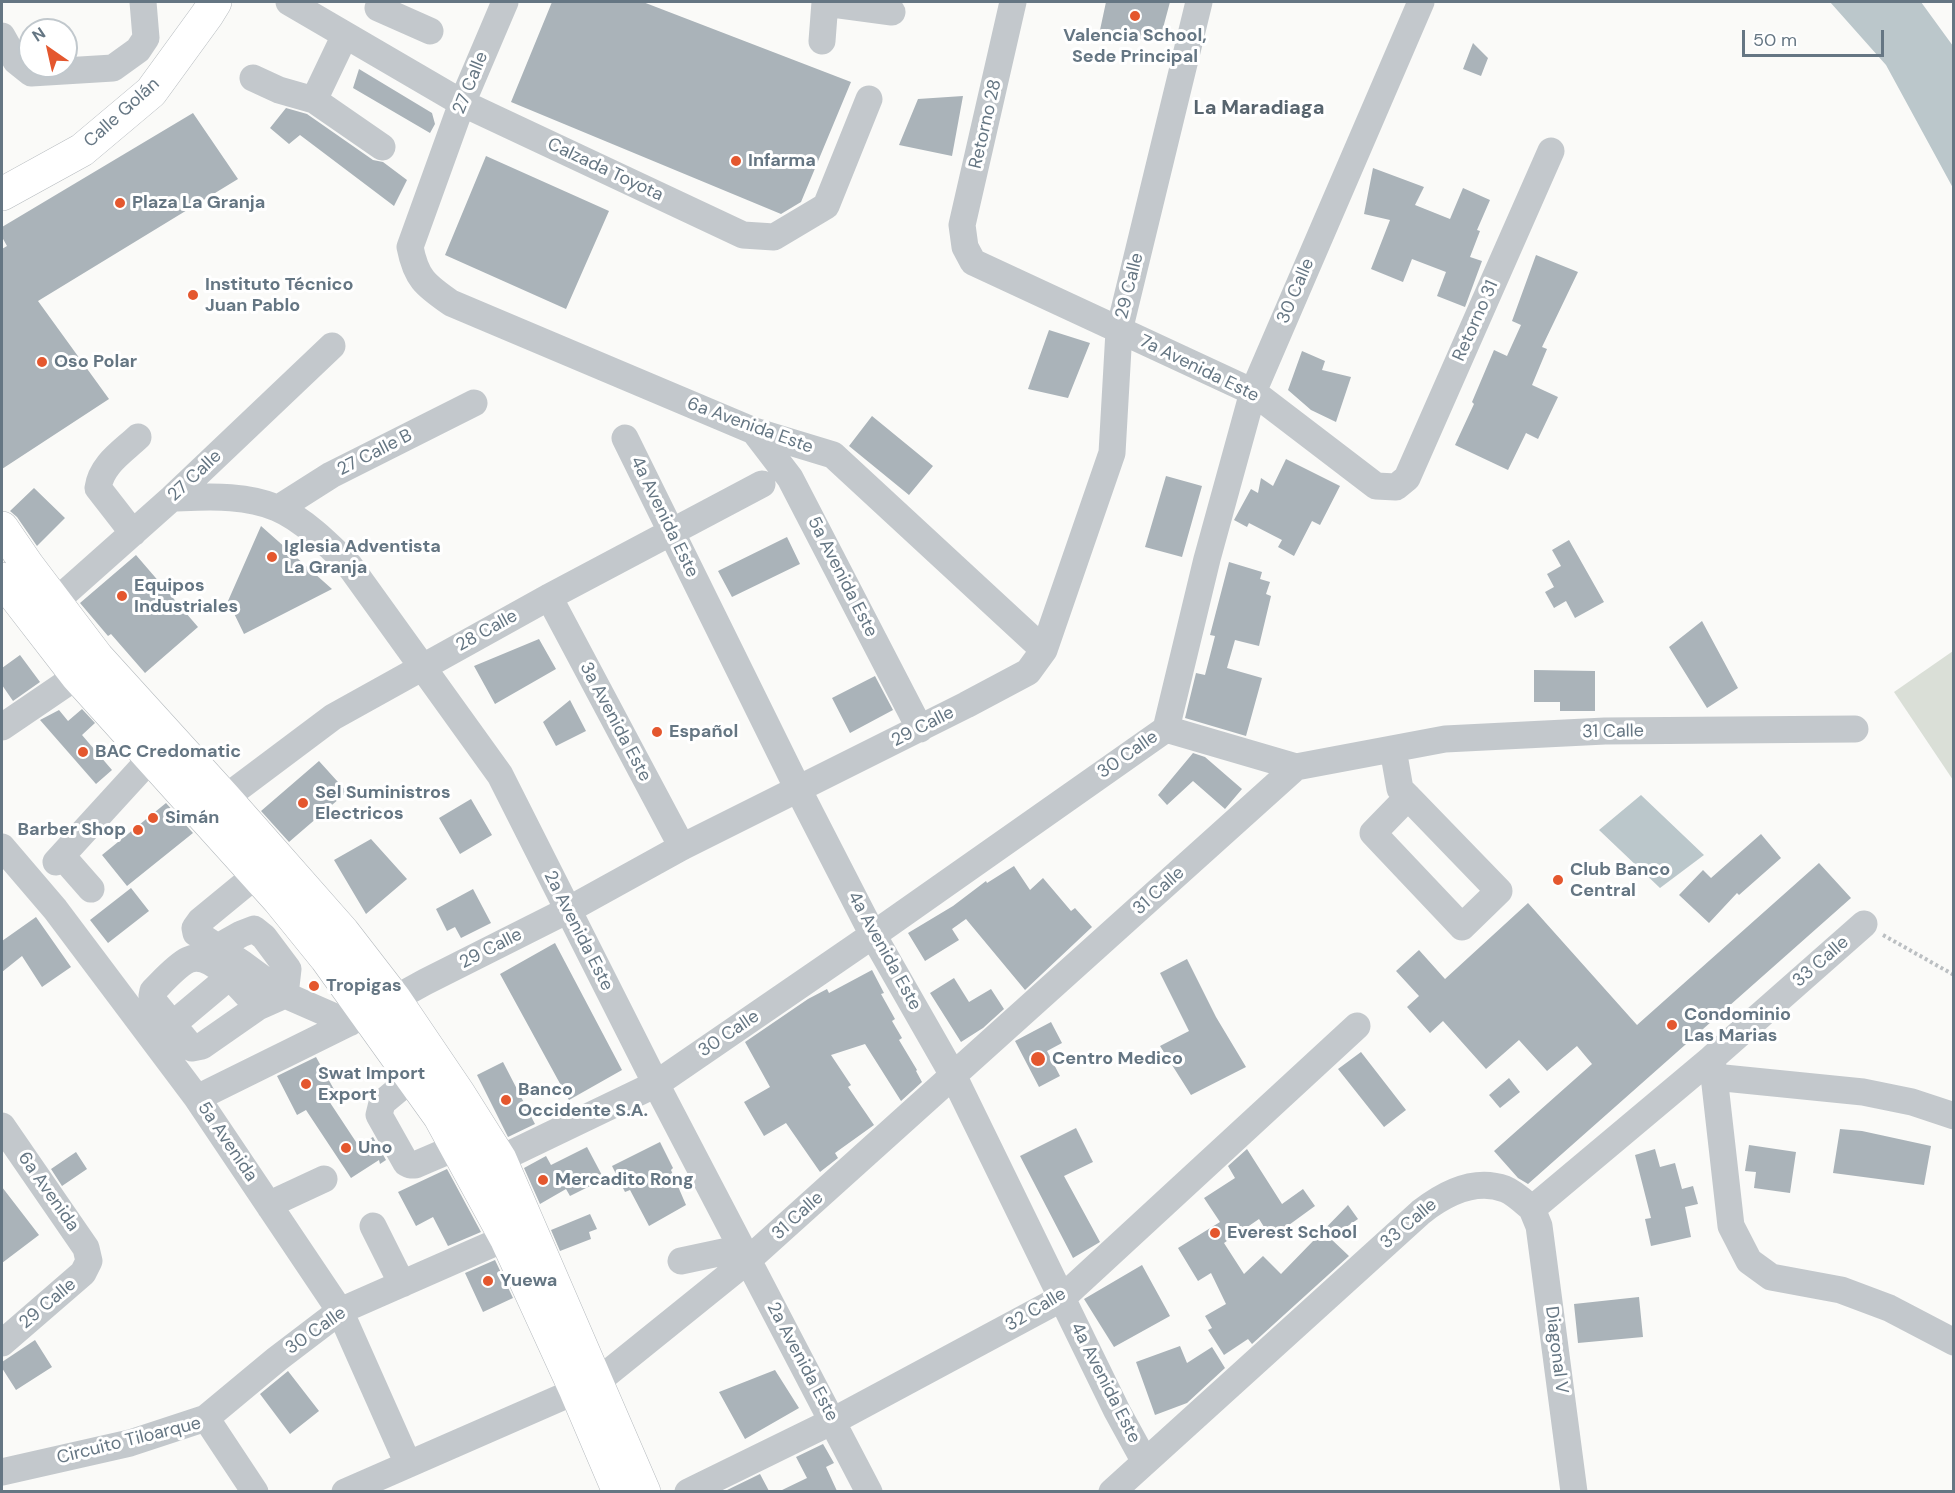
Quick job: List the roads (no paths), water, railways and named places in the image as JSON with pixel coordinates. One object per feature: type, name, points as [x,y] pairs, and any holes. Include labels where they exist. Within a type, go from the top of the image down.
[{"type":"main road","name":"Calle Golán","points":[[2,194],[82,150],[152,92],[215,2]]},
{"type":"main road","points":[[2,528],[9,576]]},
{"type":"main road","points":[[2,543],[9,576],[77,676],[256,875],[370,1012],[440,1117],[644,1491]]},
{"type":"main road","points":[[9,576],[55,602],[97,657],[343,932],[370,1012],[459,1094],[500,1159],[587,1386],[619,1491]]},
{"type":"street","points":[[2,36],[16,61],[31,74],[113,68],[138,50],[146,38],[143,2]]},
{"type":"street","name":"Calzada Toyota","points":[[289,2],[462,103],[743,235],[774,237],[826,206],[869,99]]},
{"type":"street","name":"27 Calle","points":[[414,268],[410,247],[462,103],[505,2]]},
{"type":"street","points":[[822,40],[825,2],[892,12]]},
{"type":"street","name":"Retorno 28","points":[[965,247],[962,225],[1013,2]]},
{"type":"street","name":"29 Calle","points":[[197,1098],[370,1012],[567,910],[682,847],[920,729],[1028,672],[1044,650],[1112,453],[1119,331],[1199,2]]},
{"type":"street","name":"30 Calle","points":[[500,1159],[656,1084],[1166,729],[1207,559],[1253,392],[1421,2]]},
{"type":"street","points":[[314,100],[352,39],[380,5],[430,31]]},
{"type":"street","points":[[253,78],[279,90],[314,100],[382,147]]},
{"type":"street","name":"Retorno 31","points":[[1396,487],[1407,478],[1551,151]]},
{"type":"street","name":"7a Avenida Este","points":[[965,247],[973,262],[1253,392],[1376,486],[1396,487]]},
{"type":"street","name":"6a Avenida Este","points":[[414,268],[428,287],[450,303],[754,431],[833,455],[1044,650]]},
{"type":"street","name":"27 Calle","points":[[55,602],[172,498],[332,346]]},
{"type":"street","name":"27 Calle B","points":[[279,508],[331,475],[474,403]]},
{"type":"street","name":"5a Avenida Este","points":[[754,431],[790,478],[920,729]]},
{"type":"street","points":[[134,533],[98,488],[99,478],[109,464],[138,437]]},
{"type":"street","name":"4a Avenida Este","points":[[625,438],[798,789],[873,935],[953,1075],[1117,1411],[1145,1462]]},
{"type":"street","points":[[790,478],[813,458],[833,455]]},
{"type":"street","name":"28 Calle","points":[[225,798],[333,717],[549,597],[762,484]]},
{"type":"street","name":"2a Avenida Este","points":[[172,498],[234,498],[261,503],[279,508],[325,540],[349,565],[500,775],[656,1084],[869,1491]]},
{"type":"street","name":"3a Avenida Este","points":[[549,597],[682,847]]},
{"type":"street","points":[[2,727],[77,676]]},
{"type":"street","points":[[1166,729],[1296,768]]},
{"type":"street","name":"31 Calle","points":[[345,1491],[587,1386],[953,1075],[1296,768],[1445,739],[1582,732],[1855,729]]},
{"type":"street","points":[[1393,749],[1401,789],[1499,891],[1462,927],[1373,833],[1408,797]]},
{"type":"street","points":[[91,889],[59,859],[151,758]]},
{"type":"street","name":"5a Avenida","points":[[2,847],[55,909],[197,1098],[340,1311],[408,1464]]},
{"type":"street","points":[[256,875],[200,921],[195,927],[196,933],[218,947],[254,929],[264,937],[288,969],[285,995]]},
{"type":"street","name":"33 Calle","points":[[1112,1491],[1437,1199],[1457,1189],[1490,1186],[1505,1189],[1532,1209],[1713,1068],[1864,924]]},
{"type":"street","points":[[258,1007],[219,966],[198,957],[188,960],[153,991],[152,996],[192,1048],[196,1048],[258,1007],[285,995],[370,1012]]},
{"type":"street","points":[[173,1024],[229,977]]},
{"type":"street","name":"32 Calle","points":[[688,1491],[833,1421],[1062,1298],[1357,1026]]},
{"type":"street","points":[[1953,1116],[1912,1102],[1863,1092],[1713,1068],[1731,1226],[1749,1261],[1771,1277],[1841,1290],[1888,1308],[1953,1342]]},
{"type":"street","points":[[412,1078],[382,1103],[379,1115],[406,1163],[415,1165],[457,1147]]},
{"type":"street","name":"6a Avenida","points":[[2,1126],[86,1248],[89,1261]]},
{"type":"street","points":[[270,1207],[281,1199],[324,1179]]},
{"type":"street","name":"Diagonal V","points":[[1532,1209],[1539,1226],[1574,1491]]},
{"type":"street","points":[[373,1226],[402,1284]]},
{"type":"street","name":"30 Calle","points":[[207,1418],[277,1359],[340,1311],[506,1238]]},
{"type":"street","points":[[681,1261],[745,1254]]},
{"type":"street","name":"29 Calle","points":[[2,1343],[83,1273],[89,1261]]},
{"type":"street","name":"Circuito Tiloarque","points":[[2,1472],[130,1443],[207,1418],[255,1491]]},
{"type":"place","name":"Valencia School, Sede Principal","points":[[1135,16]]},
{"type":"place","name":"Infarma","points":[[736,161]]},
{"type":"place","name":"Plaza La Granja","points":[[120,203]]},
{"type":"place","name":"Instituto Técnico Juan Pablo","points":[[193,295]]},
{"type":"place","name":"Oso Polar","points":[[42,362]]},
{"type":"place","name":"Iglesia Adventista La Granja","points":[[272,557]]},
{"type":"place","name":"Equipos Industriales","points":[[122,596]]},
{"type":"place","name":"Español","points":[[657,732]]},
{"type":"place","name":"BAC Credomatic","points":[[83,752]]},
{"type":"place","name":"Sel Suministros Electricos","points":[[303,803]]},
{"type":"place","name":"Simán","points":[[153,818]]},
{"type":"place","name":"Barber Shop","points":[[138,830]]},
{"type":"place","name":"Club Banco Central","points":[[1558,880]]},
{"type":"place","name":"Tropigas","points":[[314,986]]},
{"type":"place","name":"Condominio Las Marias","points":[[1672,1025]]},
{"type":"place","name":"Centro Medico","points":[[1038,1059]]},
{"type":"place","name":"Swat Import Export","points":[[306,1084]]},
{"type":"place","name":"Banco Occidente S.A.","points":[[506,1100]]},
{"type":"place","name":"Uno","points":[[346,1148]]},
{"type":"place","name":"Mercadito Rong","points":[[543,1180]]},
{"type":"place","name":"Everest School","points":[[1215,1233]]},
{"type":"place","name":"Yuewa","points":[[488,1281]]},
{"type":"district","name":"La Maradiaga","points":[[1259,109]]}]
